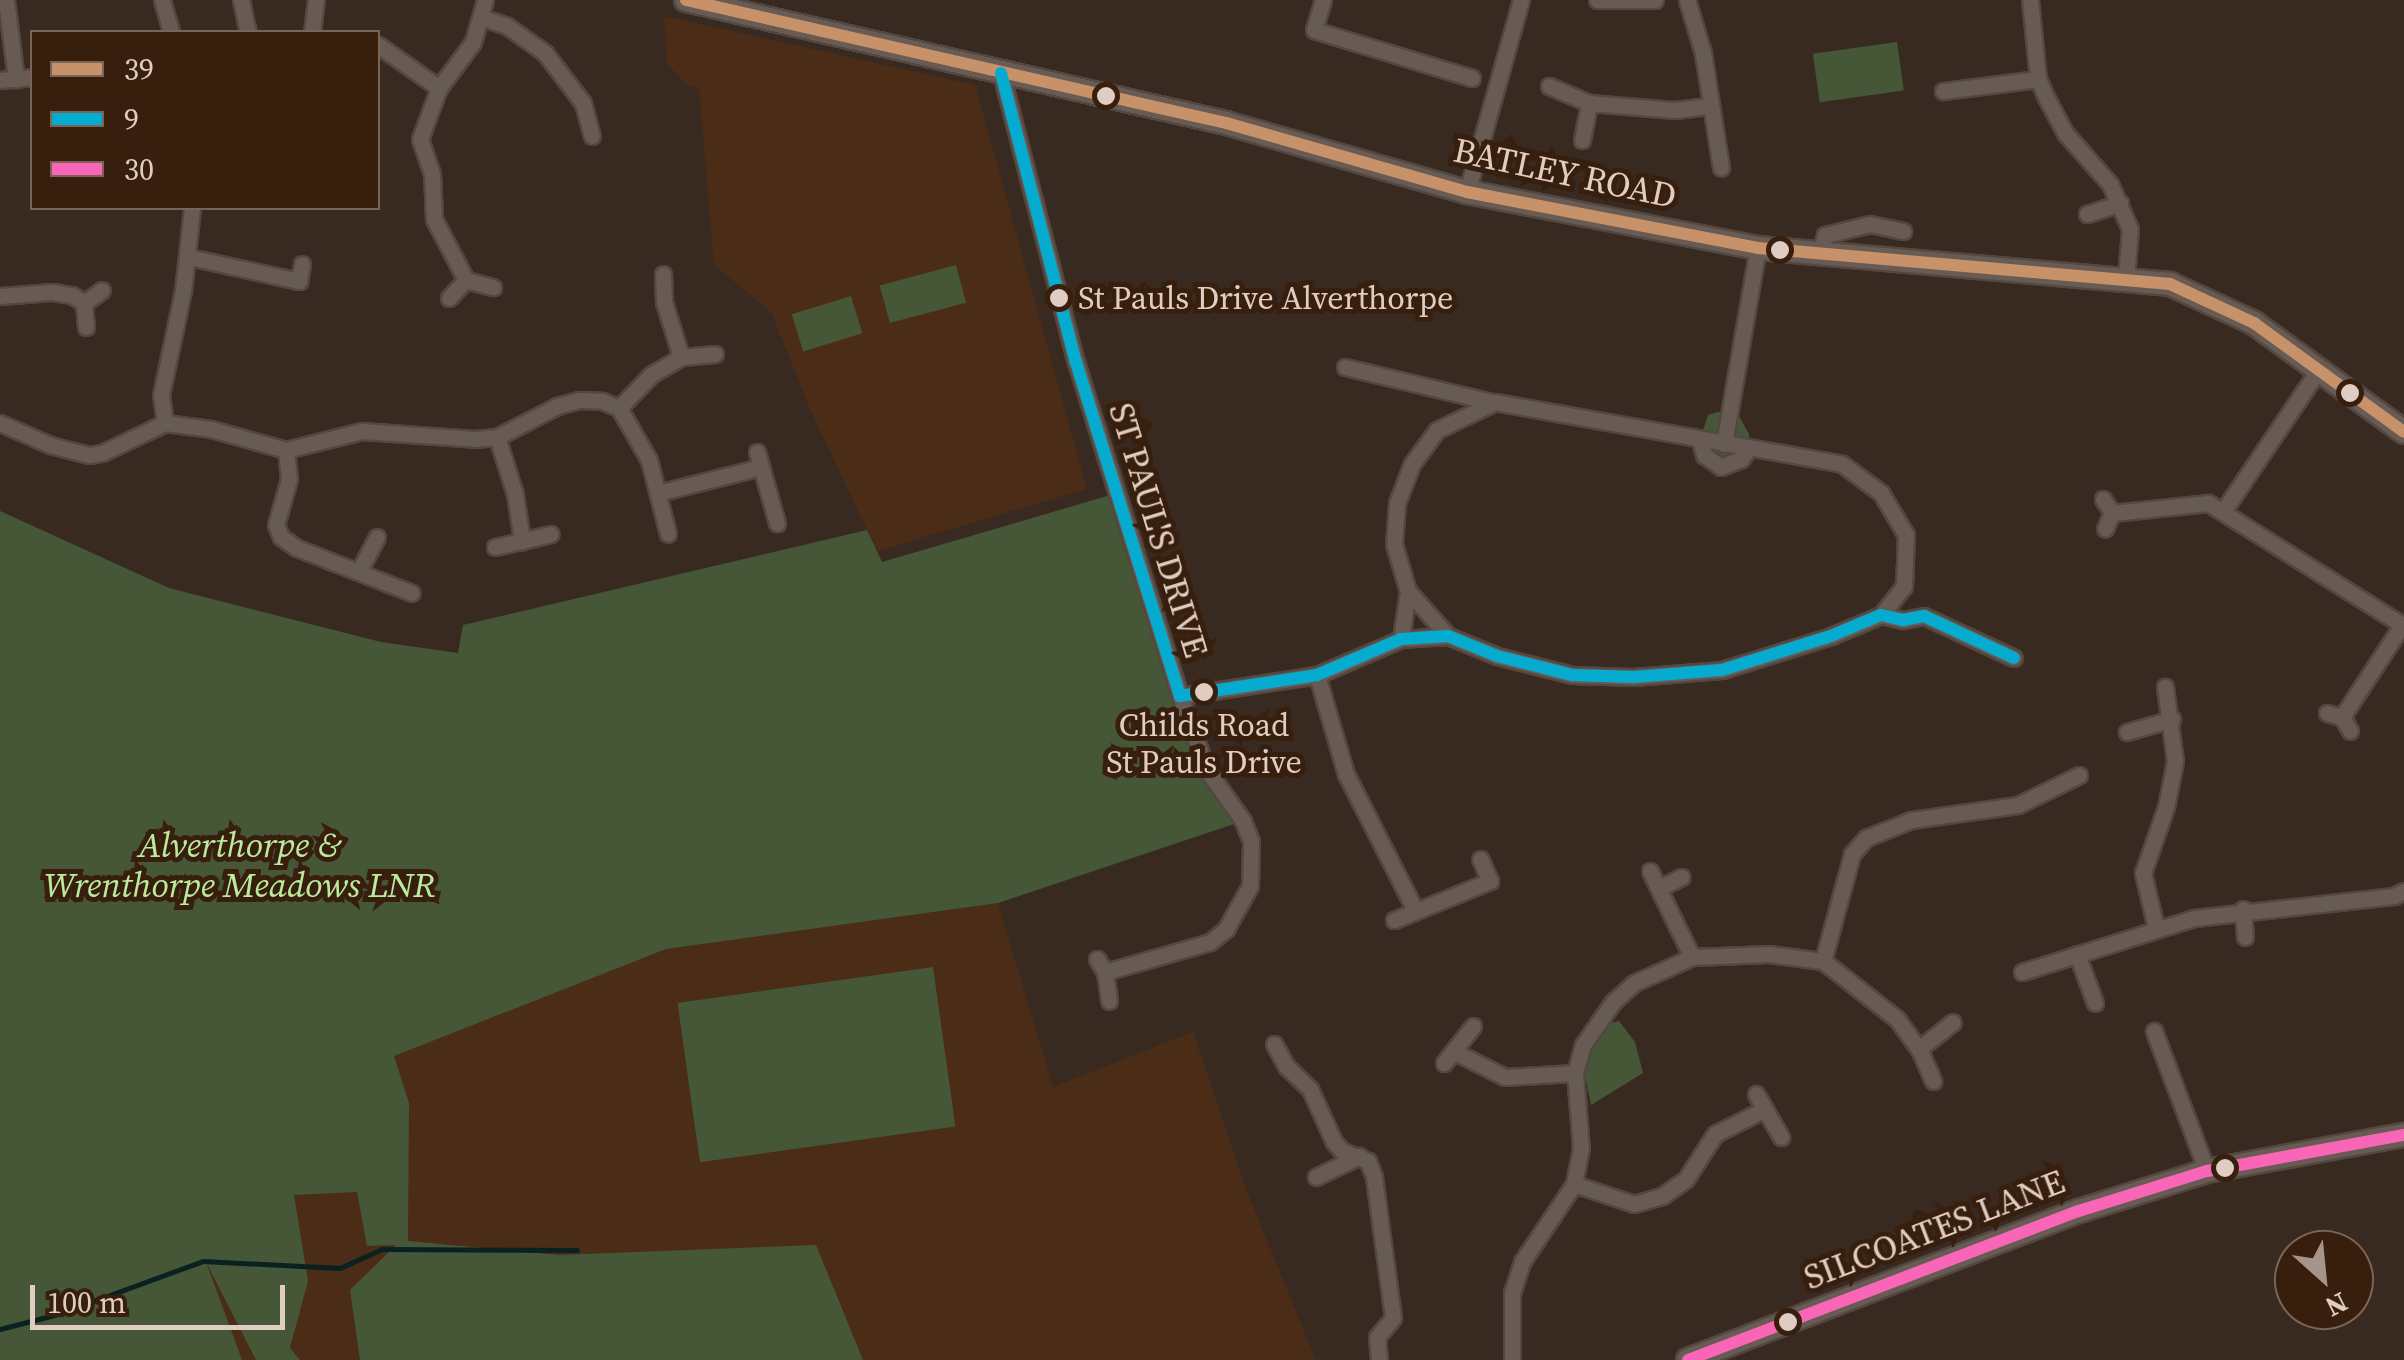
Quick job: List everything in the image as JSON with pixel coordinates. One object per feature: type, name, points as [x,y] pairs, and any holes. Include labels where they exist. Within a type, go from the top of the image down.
[{"type":"street","points":[[6,0],[16,79]]},
{"type":"street","points":[[162,0],[170,30]]},
{"type":"street","points":[[241,0],[248,30]]},
{"type":"street","points":[[312,30],[316,0]]},
{"type":"street","points":[[486,0],[473,42],[439,88],[420,139],[432,174],[434,219],[466,280],[493,286]]},
{"type":"street","name":"BATLEY ROAD","points":[[686,0],[1226,123],[1466,192],[1758,248],[2170,284],[2254,324],[2404,432]]},
{"type":"street","points":[[1323,0],[1314,30],[1472,78]]},
{"type":"street","points":[[1466,192],[1520,0]]},
{"type":"street","points":[[1598,0],[1655,0]]},
{"type":"street","points":[[1686,0],[1702,53],[1721,168]]},
{"type":"street","points":[[2030,0],[2038,79],[2056,119],[2120,203],[2130,229],[2126,278]]},
{"type":"street","points":[[483,18],[507,26],[545,52],[582,103],[592,136]]},
{"type":"street","points":[[380,46],[439,88]]},
{"type":"street","name":"ST PAUL'S DRIVE","points":[[1001,73],[1076,362],[1180,696],[1317,676],[1401,639]]},
{"type":"street","points":[[1943,92],[2038,79]]},
{"type":"street","points":[[1549,86],[1589,103],[1675,110],[1710,106]]},
{"type":"street","points":[[1582,140],[1589,103]]},
{"type":"street","points":[[2087,214],[2120,203]]},
{"type":"street","points":[[165,423],[160,395],[189,257],[192,210]]},
{"type":"street","points":[[1820,254],[1826,235],[1870,224],[1902,230]]},
{"type":"street","points":[[1724,444],[1758,248]]},
{"type":"street","points":[[189,257],[299,281],[302,264]]},
{"type":"street","points":[[662,274],[664,302],[681,357]]},
{"type":"street","points":[[449,298],[466,280]]},
{"type":"street","points":[[84,302],[102,290]]},
{"type":"street","points":[[0,296],[52,292],[72,295],[84,302]]},
{"type":"street","points":[[84,302],[86,327]]},
{"type":"street","points":[[619,408],[652,374],[681,357],[715,354]]},
{"type":"street","points":[[1345,366],[1451,395],[1842,464],[1882,493],[1906,536],[1904,586],[1924,616],[2014,658]]},
{"type":"street","points":[[2224,510],[2317,372]]},
{"type":"street","points":[[1451,395],[1457,418]]},
{"type":"street","points":[[0,423],[50,445],[90,454],[102,454],[165,423],[211,429],[286,450],[362,430],[452,440],[498,437],[557,406],[579,400],[602,400],[619,408],[638,435],[668,534]]},
{"type":"street","points":[[1496,402],[1437,430],[1412,464],[1397,503],[1394,544],[1408,591],[1401,639],[1448,636],[1497,656],[1572,675],[1634,678],[1722,670],[1831,636],[1881,615],[1904,586]]},
{"type":"street","points":[[498,437],[515,494],[522,541]]},
{"type":"street","points":[[1700,440],[1704,455],[1721,467],[1741,459],[1749,448]]},
{"type":"street","points":[[286,450],[289,478],[276,526],[281,537],[297,548],[412,592]]},
{"type":"street","points":[[658,493],[759,460],[778,523]]},
{"type":"street","points":[[2107,514],[2208,503],[2403,625],[2340,720]]},
{"type":"street","points":[[495,548],[551,534]]},
{"type":"street","points":[[360,569],[377,538]]},
{"type":"street","points":[[1408,591],[1448,636]]},
{"type":"street","points":[[1881,615],[1903,620],[1924,616]]},
{"type":"street","points":[[1317,676],[1346,774],[1415,910]]},
{"type":"street","points":[[2156,928],[2144,873],[2172,780],[2172,719],[2164,688]]},
{"type":"street","points":[[1110,1001],[1101,966],[1210,942],[1226,930],[1250,886],[1251,841],[1244,820],[1207,770],[1180,696]]},
{"type":"street","points":[[2127,732],[2172,719]]},
{"type":"street","points":[[1823,961],[1852,854],[1866,838],[1911,820],[2016,796],[2071,774]]},
{"type":"street","points":[[1394,920],[1490,881],[1480,859]]},
{"type":"street","points":[[1650,871],[1692,958]]},
{"type":"street","points":[[1658,888],[1682,877]]},
{"type":"street","points":[[2022,972],[2156,928],[2243,909],[2394,896],[2404,891]]},
{"type":"street","points":[[2243,909],[2244,937]]},
{"type":"street","points":[[1512,1360],[1512,1294],[1522,1262],[1574,1184],[1581,1149],[1575,1074],[1582,1046],[1613,1002],[1634,983],[1692,958],[1768,954],[1823,961],[1897,1019],[1919,1048],[1934,1082]]},
{"type":"street","points":[[2077,954],[2096,1003]]},
{"type":"street","points":[[1919,1048],[1954,1022]]},
{"type":"street","points":[[1473,1026],[1448,1057],[1504,1077],[1575,1074]]},
{"type":"street","points":[[2154,1031],[2207,1172]]},
{"type":"street","points":[[1274,1044],[1286,1066],[1310,1090],[1334,1142],[1366,1156],[1368,1161],[1380,1199],[1393,1318],[1377,1337],[1379,1360]]},
{"type":"street","points":[[1756,1094],[1781,1137]]},
{"type":"street","points":[[1574,1184],[1618,1201],[1649,1201],[1686,1178],[1715,1134],[1765,1109]]},
{"type":"street","name":"SILCOATES LANE","points":[[1688,1360],[2079,1211],[2207,1172],[2404,1135]]},
{"type":"street","points":[[1316,1177],[1366,1156]]},
{"type":"shaded area","points":[[664,16],[975,85],[1087,489],[877,551],[810,409],[771,312],[714,265],[699,89],[686,85],[667,63]]},
{"type":"shaded area","points":[[998,903],[1053,1087],[1193,1032],[1246,1189],[1316,1360],[238,1360],[177,1205],[367,1007],[664,949]]},
{"type":"green space","points":[[1897,42],[1904,91],[1820,102],[1813,54]]},
{"type":"green space","points":[[956,265],[966,303],[890,323],[880,285]]},
{"type":"green space","points":[[851,296],[862,333],[803,351],[792,314]]},
{"type":"green space","points":[[1718,412],[1739,416],[1749,434],[1749,448],[1721,467],[1700,440],[1708,415]]},
{"type":"green space","name":"Alverthorpe & Wrenthorpe Meadows LNR","points":[[1114,494],[1192,736],[1243,821],[998,903],[666,949],[394,1056],[409,1103],[408,1241],[559,1255],[816,1245],[863,1360],[360,1360],[350,1290],[396,1245],[367,1246],[357,1192],[294,1195],[308,1281],[290,1348],[300,1360],[256,1360],[206,1262],[242,1360],[0,1360],[0,511],[169,588],[381,642],[458,653],[463,625],[867,530],[882,562]]},
{"type":"green space","points":[[933,967],[955,1126],[700,1162],[678,1003]]},
{"type":"green space","points":[[1619,1021],[1635,1042],[1643,1073],[1591,1105],[1583,1066],[1607,1024]]},
{"type":"waterway","points":[[0,1329],[58,1314],[203,1261],[340,1268],[382,1249],[577,1250]]},
{"type":"transit line","name":"39","points":[[686,0],[1226,123],[1467,192],[1758,248],[2170,284],[2254,323],[2404,432]]},
{"type":"transit line","name":"9","points":[[1001,73],[1076,362],[1180,696],[1317,675],[1401,639],[1448,636],[1497,656],[1572,675],[1633,677],[1722,670],[1831,636],[1881,615],[1903,620],[1924,616],[2014,658]]},
{"type":"transit line","name":"30","points":[[1688,1360],[2079,1211],[2207,1171],[2404,1135]]},
{"type":"place","name":"St Pauls Drive Alverthorpe","points":[[1059,298]]},
{"type":"place","name":"Childs Road St Pauls Drive","points":[[1204,692]]}]
